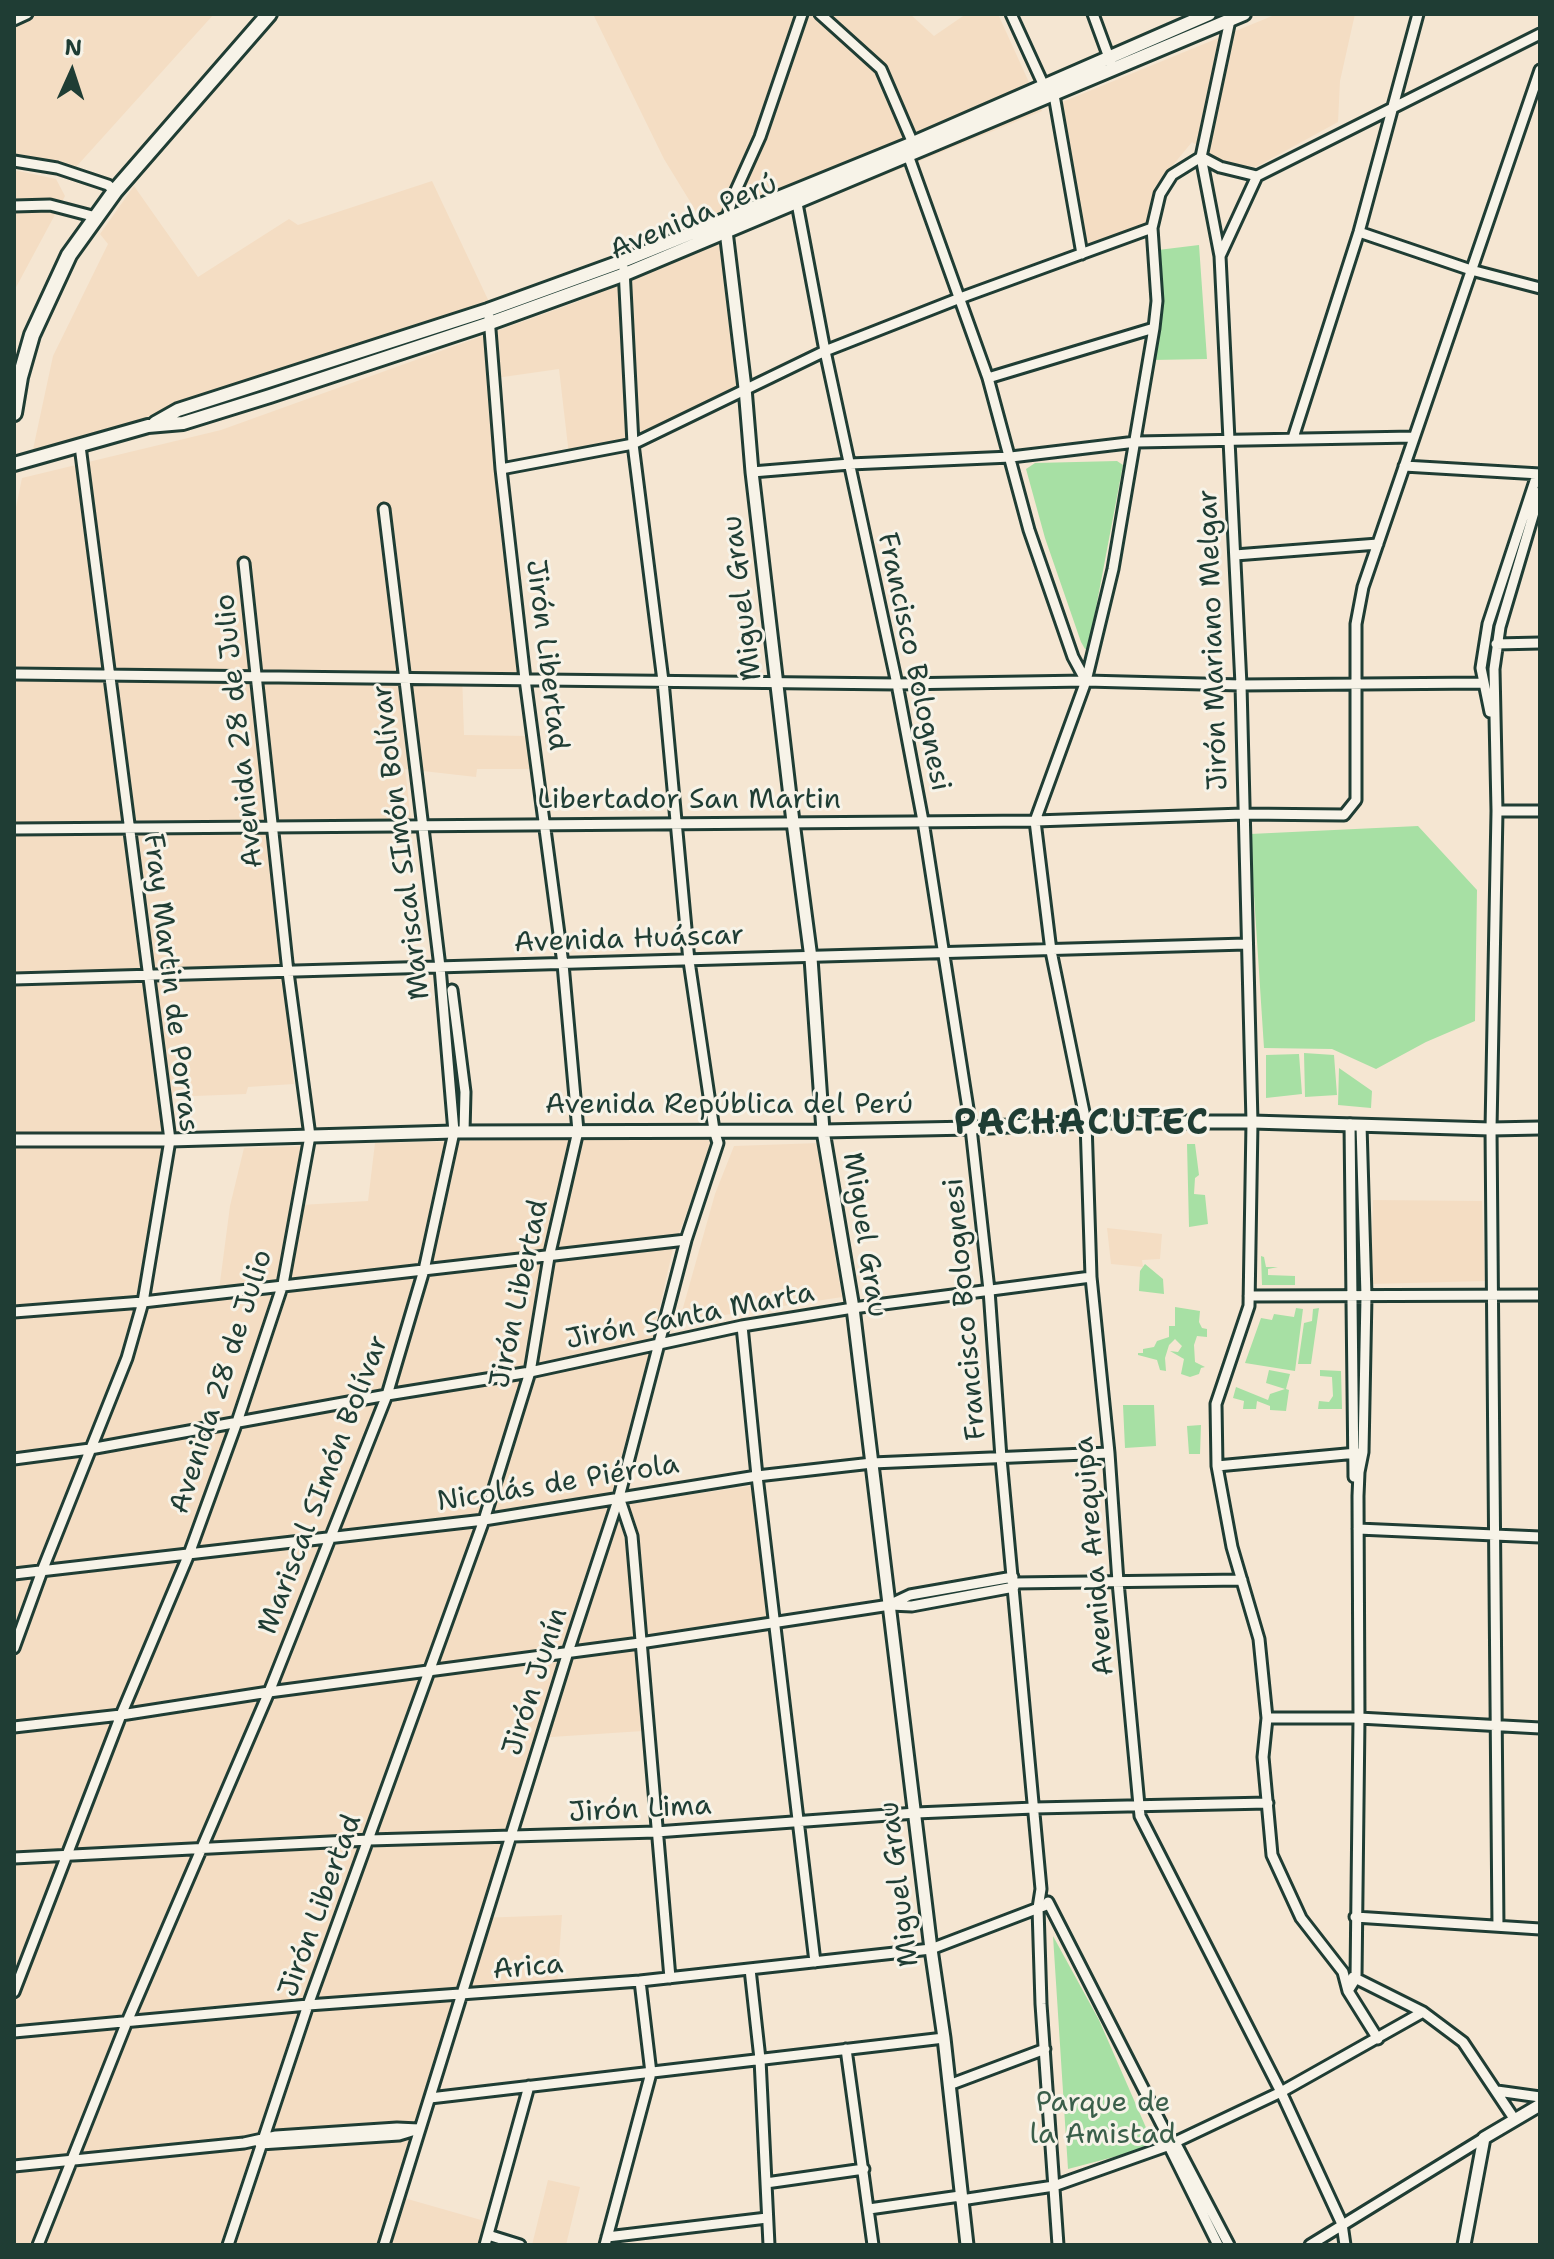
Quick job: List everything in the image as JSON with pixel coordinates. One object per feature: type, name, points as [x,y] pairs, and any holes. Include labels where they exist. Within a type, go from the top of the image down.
[{"type":"highway","points":[[14,413],[32,335],[69,255],[115,191],[269,14]]},
{"type":"main road","name":"Avenida Perú","points":[[1111,63],[1209,14]]},
{"type":"main road","name":"Avenida Perú","points":[[14,464],[148,426],[178,410],[489,316],[624,267],[913,150],[1111,63],[1244,14]]},
{"type":"street","points":[[14,20],[27,14]]},
{"type":"street","points":[[726,224],[732,199],[760,137],[802,14]]},
{"type":"street","points":[[820,14],[881,69],[913,150],[988,378],[1029,530],[1073,657],[1086,681]]},
{"type":"street","points":[[1011,14],[1049,90],[1082,254]]},
{"type":"street","points":[[1093,14],[1111,63]]},
{"type":"street","points":[[1293,438],[1359,232],[1418,14]]},
{"type":"street","points":[[1035,821],[1086,681],[1113,569],[1154,328],[1157,301],[1152,228],[1160,194],[1172,175],[1201,157],[1229,17]]},
{"type":"street","points":[[1220,256],[1257,176],[1540,34]]},
{"type":"street","points":[[1356,683],[1356,624],[1363,587],[1540,70]]},
{"type":"street","points":[[1201,157],[1220,167],[1257,176]]},
{"type":"street","name":"Jirón Mariano Melgar","points":[[1201,157],[1220,256],[1241,685],[1252,1122],[1249,1306],[1216,1404],[1217,1466],[1232,1547],[1259,1639],[1267,1718],[1263,1757],[1272,1855],[1301,1918],[1343,1972]]},
{"type":"street","points":[[14,161],[57,168],[108,185],[115,191]]},
{"type":"street","name":"Francisco Bolognesi","points":[[795,196],[923,821],[971,1128],[989,1290],[1001,1458],[1041,1889],[1038,1908],[1058,2245]]},
{"type":"street","points":[[14,206],[50,205],[96,217]]},
{"type":"street","name":"Miguel Grau","points":[[726,224],[752,472],[811,958],[823,1131],[853,1308],[967,2245]]},
{"type":"street","points":[[501,469],[633,444],[825,351],[1152,228]]},
{"type":"street","points":[[1359,232],[1471,270],[1540,288]]},
{"type":"street","name":"Jirón Junín","points":[[384,2245],[619,1497],[686,1240],[718,1143],[689,961],[663,681],[633,444],[624,267]]},
{"type":"street","name":"Jirón Libertad","points":[[228,2245],[308,2005],[484,1520],[530,1372],[549,1257],[578,1131],[563,964],[501,469],[489,316]]},
{"type":"street","points":[[988,378],[1154,328]]},
{"type":"street","points":[[752,472],[1011,457],[1136,442],[1414,437]]},
{"type":"street","name":"Fray Martin de Porras","points":[[14,1648],[127,1358],[143,1302],[170,1140],[80,446]]},
{"type":"street","points":[[1404,466],[1540,475]]},
{"type":"street","points":[[1494,739],[1481,668],[1488,624],[1535,481],[1540,475]]},
{"type":"street","points":[[1498,1926],[1491,1129],[1497,811],[1494,739],[1496,644],[1540,492]]},
{"type":"street","name":"Mariscal SImón Bolívar","points":[[38,2245],[126,2024],[269,1692],[387,1395],[424,1270],[459,1132],[384,509]]},
{"type":"street","points":[[1235,555],[1378,544]]},
{"type":"street","name":"Avenida 28 de Julio","points":[[14,1992],[121,1715],[189,1554],[237,1422],[283,1284],[310,1136],[288,972],[244,563]]},
{"type":"street","points":[[1496,644],[1540,643]]},
{"type":"street","points":[[14,674],[897,684],[1086,681],[1241,685],[1484,683]]},
{"type":"street","name":"Libertador San Martin","points":[[14,829],[1035,821],[1243,814],[1344,815],[1356,800],[1356,683]]},
{"type":"street","points":[[1497,811],[1540,811]]},
{"type":"street","name":"Avenida Arequipa","points":[[1035,821],[1051,951],[1086,1122],[1091,1277],[1138,1807],[1281,2092],[1342,2224],[1345,2245]]},
{"type":"street","name":"Avenida Huáscar","points":[[14,979],[1246,944]]},
{"type":"street","points":[[452,990],[465,1092],[459,1132]]},
{"type":"street","name":"Avenida República del Perú","points":[[14,1140],[170,1140],[459,1132],[823,1131],[1086,1122],[1540,1128]]},
{"type":"street","points":[[1356,1125],[1351,1295],[1358,1453]]},
{"type":"street","points":[[1348,1991],[1356,1978],[1359,1718],[1358,1496],[1353,1472],[1358,1453],[1366,1296],[1356,1125]]},
{"type":"street","points":[[14,1312],[143,1302],[686,1240]]},
{"type":"street","name":"Jirón Santa Marta","points":[[14,1459],[90,1449],[530,1372],[742,1326],[1091,1277]]},
{"type":"street","points":[[1249,1296],[1540,1295]]},
{"type":"street","points":[[742,1326],[815,1962]]},
{"type":"street","name":"Nicolás de Piérola","points":[[14,1574],[484,1520],[757,1476],[872,1463],[1109,1453]]},
{"type":"street","points":[[1217,1466],[1358,1453]]},
{"type":"street","points":[[619,1497],[631,1528],[670,1978]]},
{"type":"street","points":[[1358,1529],[1540,1537]]},
{"type":"street","points":[[14,1727],[640,1643],[890,1605],[910,1595],[1014,1582],[1242,1580]]},
{"type":"street","points":[[1267,1718],[1359,1718],[1540,1728]]},
{"type":"street","name":"Jirón Lima","points":[[14,1858],[369,1840],[656,1832],[916,1813],[1268,1803]]},
{"type":"street","points":[[1041,1889],[1170,2141],[1218,2245]]},
{"type":"street","name":"Arica","points":[[14,2032],[308,2005],[640,1981],[931,1949],[1049,1904]]},
{"type":"street","points":[[1355,1917],[1540,1929]]},
{"type":"street","points":[[750,1969],[760,2059],[769,2245]]},
{"type":"street","points":[[1343,1972],[1423,2012],[1463,2042],[1515,2120]]},
{"type":"street","points":[[1343,1972],[1348,1991],[1378,2039]]},
{"type":"street","points":[[640,1981],[651,2073],[606,2241],[767,2218]]},
{"type":"street","points":[[869,2209],[1054,2186],[1170,2141],[1281,2092],[1423,2012]]},
{"type":"street","points":[[430,2098],[944,2038]]},
{"type":"street","points":[[846,2049],[873,2245]]},
{"type":"street","points":[[949,2085],[1045,2049]]},
{"type":"street","points":[[520,2245],[486,2240],[529,2086]]},
{"type":"street","points":[[1497,2091],[1540,2097]]},
{"type":"street","points":[[1310,2245],[1540,2105]]},
{"type":"street","points":[[14,2166],[397,2128],[419,2129]]},
{"type":"street","points":[[1464,2245],[1484,2138]]},
{"type":"street","points":[[1170,2141],[1229,2245]]},
{"type":"street","points":[[766,2183],[864,2169]]},
{"type":"shaded area","points":[[14,14],[214,14],[76,167],[14,158]]},
{"type":"shaded area","points":[[593,14],[910,14],[934,36],[966,14],[998,14],[1042,111],[721,242],[740,388],[632,445],[569,455],[559,369],[489,379],[518,672],[462,673],[464,735],[530,736],[534,769],[477,769],[476,777],[405,769],[411,820],[269,823],[294,1084],[248,1087],[246,1094],[169,1097],[166,1146],[146,1297],[219,1290],[230,1206],[244,1148],[311,1146],[301,1205],[368,1201],[375,1143],[705,1136],[712,1145],[673,1249],[647,1362],[608,1506],[751,1486],[768,1621],[637,1648],[643,1731],[536,1738],[479,1918],[562,1915],[557,1986],[457,1993],[397,2196],[488,2222],[482,2241],[498,2245],[14,2245],[14,517],[22,478],[221,430],[574,303],[720,242],[702,221],[664,159]]},
{"type":"shaded area","points":[[1277,14],[1355,14],[1340,81],[1338,122],[1256,167],[1220,162],[1192,142],[1154,188],[1148,236],[1080,260],[1055,105]]},
{"type":"shaded area","points":[[14,170],[56,179],[65,196],[14,291]]},
{"type":"shaded area","points":[[432,181],[491,306],[32,454],[53,356],[108,244],[100,234],[134,186],[198,277],[289,219],[298,225]]},
{"type":"shaded area","points":[[820,1143],[842,1297],[679,1322],[715,1194],[734,1146]]},
{"type":"shaded area","points":[[1373,1200],[1482,1201],[1485,1281],[1371,1284]]},
{"type":"shaded area","points":[[1107,1228],[1162,1234],[1160,1259],[1142,1260],[1143,1267],[1111,1264]]},
{"type":"shaded area","points":[[548,2180],[580,2187],[566,2245],[532,2245]]},
{"type":"green space","points":[[1199,245],[1207,359],[1152,360],[1158,250]]},
{"type":"green space","points":[[1117,461],[1123,465],[1088,650],[1081,642],[1045,538],[1026,469],[1035,463]]},
{"type":"green space","name":"PACHACUTEC","points":[[1418,826],[1477,890],[1475,1021],[1426,1042],[1376,1069],[1332,1049],[1264,1048],[1250,834]]},
{"type":"green space","points":[[1304,1053],[1334,1055],[1337,1095],[1305,1097]]},
{"type":"green space","points":[[1299,1054],[1302,1094],[1266,1098],[1266,1055]]},
{"type":"green space","points":[[1339,1068],[1372,1091],[1371,1108],[1338,1105]]},
{"type":"green space","points":[[1187,1144],[1195,1144],[1199,1175],[1195,1178],[1194,1194],[1205,1195],[1208,1224],[1189,1227]]},
{"type":"green space","points":[[1261,1256],[1266,1267],[1278,1267],[1268,1269],[1268,1275],[1295,1276],[1295,1285],[1262,1285]]},
{"type":"green space","points":[[1145,1264],[1163,1279],[1164,1294],[1139,1291],[1140,1271]]},
{"type":"green space","points":[[1175,1307],[1200,1311],[1199,1322],[1202,1328],[1207,1329],[1207,1337],[1197,1336],[1194,1345],[1195,1362],[1205,1367],[1199,1374],[1190,1377],[1181,1374],[1184,1359],[1170,1351],[1178,1352],[1182,1346],[1175,1339],[1169,1345],[1165,1358],[1166,1371],[1160,1370],[1157,1360],[1138,1355],[1143,1353],[1143,1349],[1154,1347],[1157,1341],[1169,1337],[1169,1326],[1175,1326]]},
{"type":"green space","points":[[1296,1308],[1303,1309],[1295,1371],[1245,1363],[1261,1318],[1272,1320],[1274,1314],[1294,1317]]},
{"type":"green space","points":[[1319,1308],[1311,1364],[1298,1364],[1304,1323],[1312,1321],[1313,1309]]},
{"type":"green space","points":[[1269,1370],[1290,1374],[1286,1411],[1270,1410],[1270,1406],[1257,1401],[1256,1409],[1243,1409],[1244,1401],[1233,1398],[1236,1387],[1268,1400],[1270,1394],[1285,1389],[1266,1383]]},
{"type":"green space","points":[[1320,1370],[1341,1371],[1342,1409],[1318,1409],[1319,1401],[1329,1402],[1333,1396],[1332,1377],[1320,1376]]},
{"type":"green space","points":[[1123,1405],[1154,1405],[1156,1446],[1125,1448]]},
{"type":"green space","points":[[1201,1425],[1200,1454],[1189,1454],[1187,1426]]},
{"type":"green space","name":"Parque de la Amistad","points":[[1053,1936],[1099,2020],[1151,2139],[1144,2149],[1068,2169]]},
{"type":"district","name":"PACHACUTEC","points":[[1082,1125]]}]
